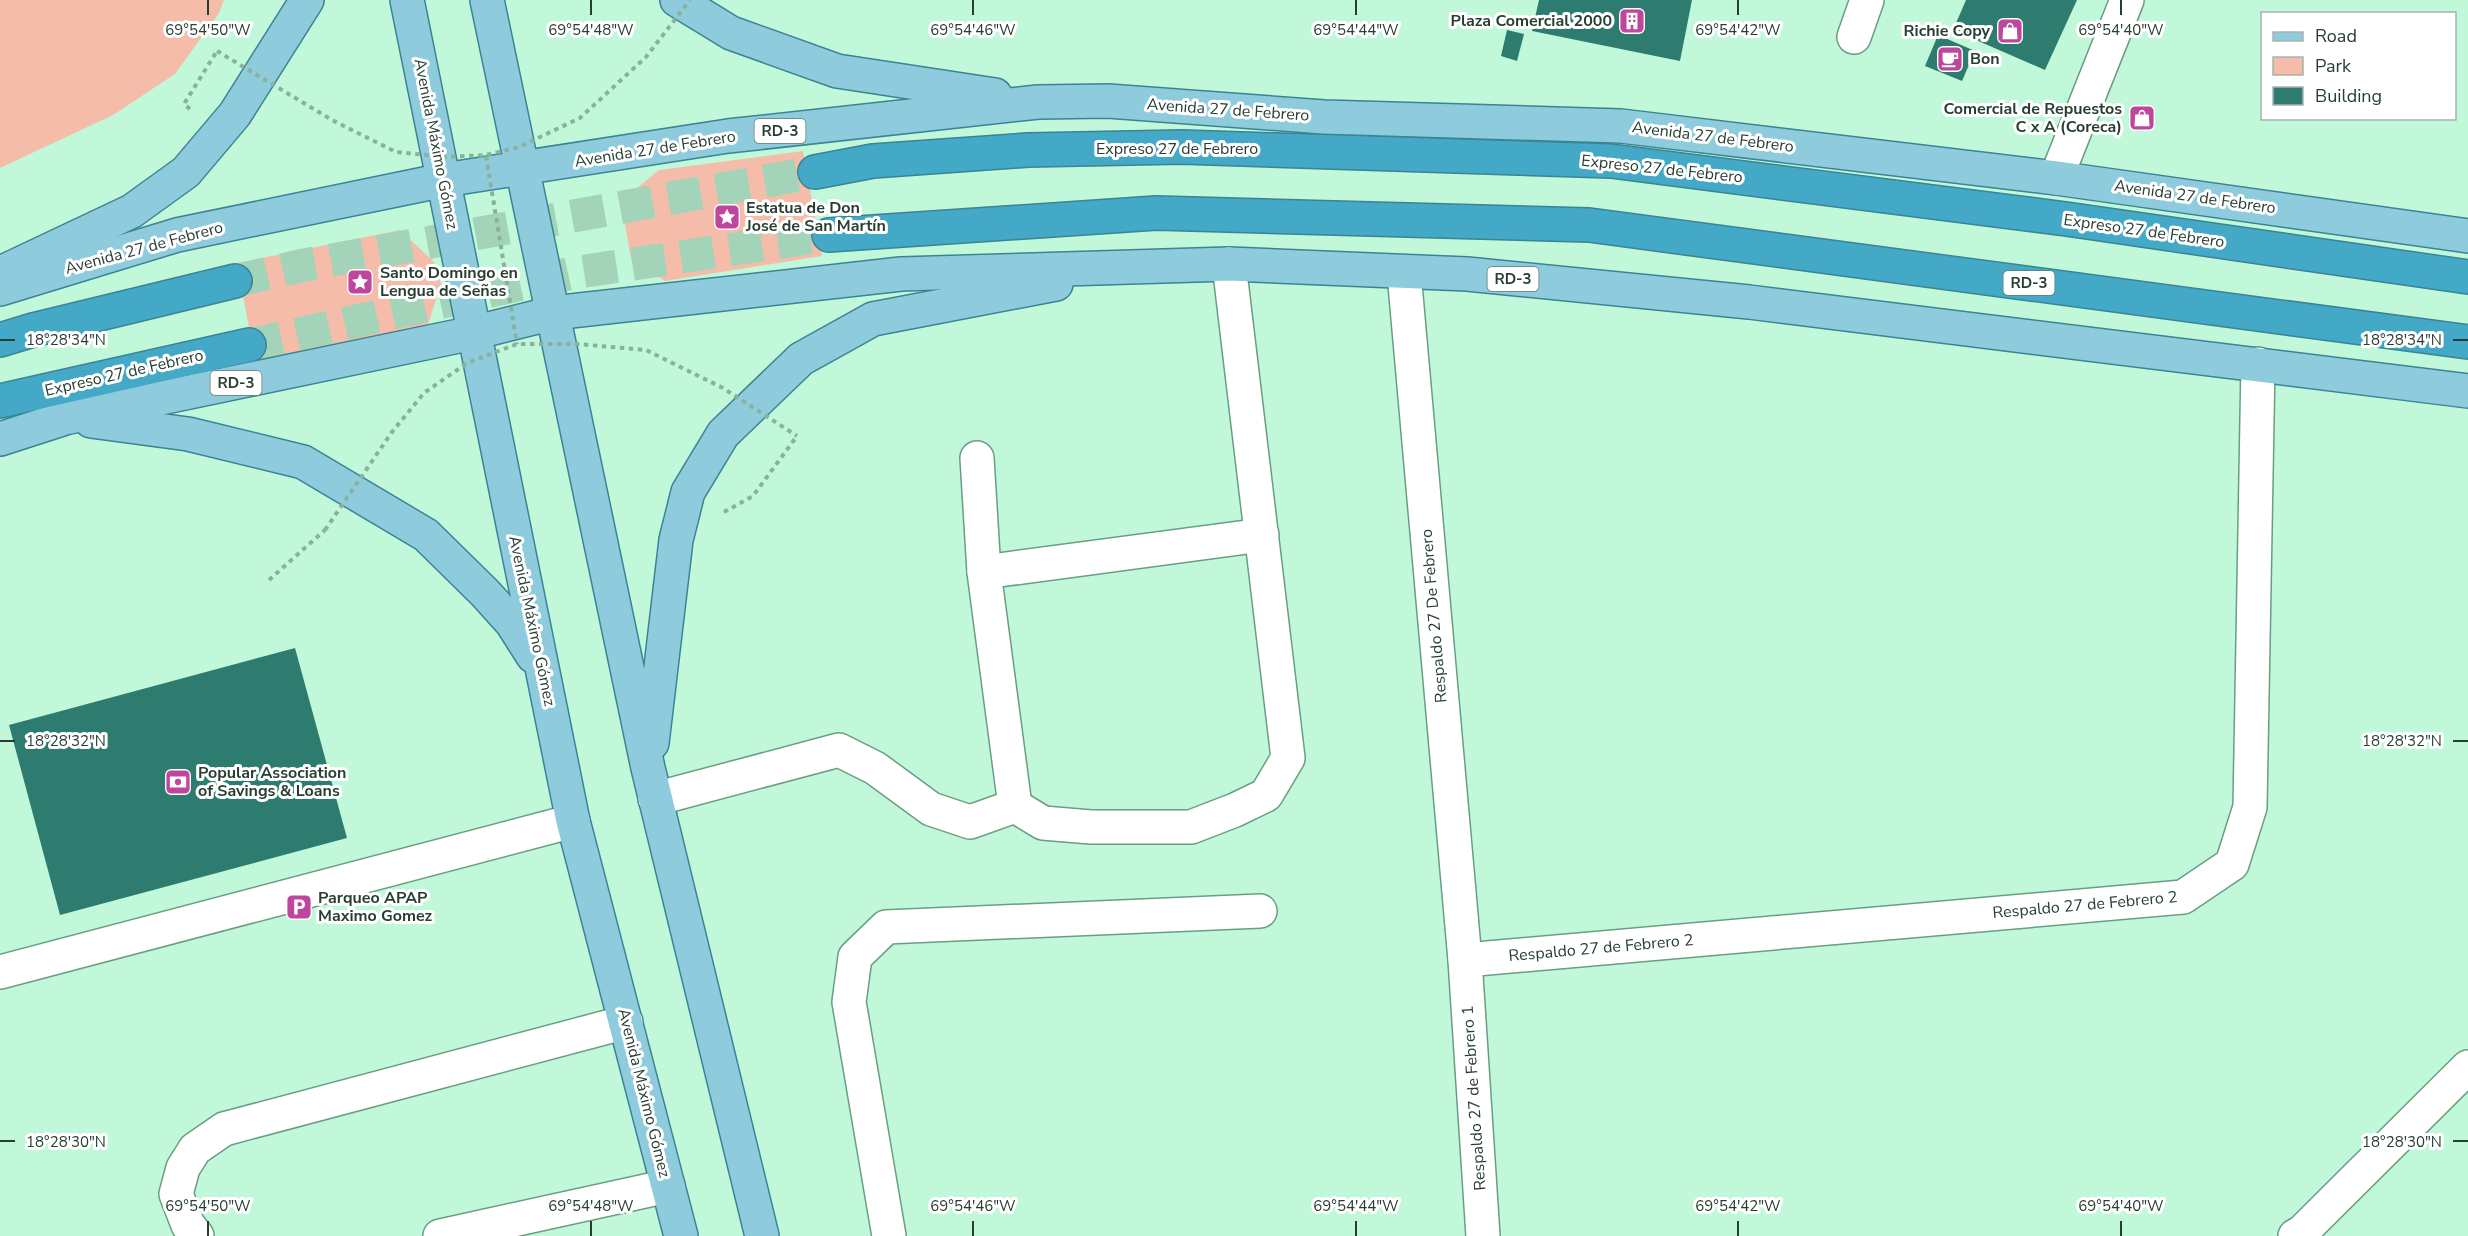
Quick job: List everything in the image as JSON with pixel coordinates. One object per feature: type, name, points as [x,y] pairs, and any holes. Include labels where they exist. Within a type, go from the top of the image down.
[{"type":"highway","name":"Expreso 27 de Febrero","points":[[815,172],[873,161],[1028,150],[1182,147],[1611,161],[2066,219],[2468,277]]},
{"type":"highway","name":"RD-3","points":[[829,235],[1156,213],[1589,225],[2468,342]]},
{"type":"highway","points":[[0,340],[33,330],[235,282]]},
{"type":"highway","name":"Expreso 27 de Febrero","points":[[0,401],[249,345]]},
{"type":"main road","points":[[0,273],[132,211],[186,172],[235,114],[307,0]]},
{"type":"main road","name":"Avenida Máximo Gómez","points":[[407,0],[573,821],[681,1236]]},
{"type":"main road","points":[[488,0],[652,784],[762,1236]]},
{"type":"main road","points":[[677,0],[731,33],[837,71],[1038,102]]},
{"type":"main road","name":"Avenida 27 de Febrero","points":[[0,289],[177,235],[444,180],[524,170],[728,136],[1038,102],[1108,101],[1324,117],[1621,126],[2056,178],[2468,236]]},
{"type":"main road","name":"RD-3","points":[[0,439],[65,418],[473,333],[553,312],[901,274],[1229,264],[1467,274],[1749,302],[2468,391]]},
{"type":"main road","points":[[652,784],[676,540],[688,492],[723,434],[801,359],[873,319],[1039,287],[1122,268]]},
{"type":"main road","points":[[65,418],[188,434],[303,462],[426,536],[485,593],[512,623],[542,669]]},
{"type":"street","points":[[1854,37],[1867,0]]},
{"type":"street","points":[[2056,178],[2127,0]]},
{"type":"street","points":[[1015,806],[1043,823],[1091,827],[1191,827],[1266,795],[1288,758],[1229,264]]},
{"type":"street","name":"Respaldo 27 De Febrero","points":[[1404,273],[1465,960]]},
{"type":"street","name":"Respaldo 27 de Febrero 2","points":[[1465,960],[2183,897],[2232,864],[2250,807],[2258,364]]},
{"type":"street","points":[[977,458],[984,572],[1015,806]]},
{"type":"street","points":[[984,572],[1262,536]]},
{"type":"street","points":[[652,784],[839,750],[875,768],[930,809],[970,822],[1015,806]]},
{"type":"street","points":[[0,972],[573,821]]},
{"type":"street","points":[[889,1236],[849,1002],[855,957],[886,927],[1260,911]]},
{"type":"street","name":"Respaldo 27 de Febrero 1","points":[[1465,960],[1483,1236]]},
{"type":"street","points":[[196,1236],[188,1225],[176,1194],[183,1168],[195,1149],[224,1129],[626,1022]]},
{"type":"street","points":[[2295,1236],[2302,1232],[2468,1067]]},
{"type":"street","points":[[440,1236],[668,1186]]},
{"type":"path","points":[[184,104],[217,51],[332,120],[396,152],[447,157],[486,155],[519,147],[580,118],[645,57],[690,0]]},
{"type":"path","points":[[486,155],[517,344]]},
{"type":"path","points":[[269,580],[325,530],[392,432],[424,393],[466,363],[517,344],[577,344],[646,350],[723,388],[797,436],[753,496]]},
{"type":"green space","points":[[0,0],[224,0],[219,13],[175,74],[113,115],[0,168]]},
{"type":"green space","points":[[803,151],[822,256],[665,281],[631,259],[621,201],[659,170]]},
{"type":"green space","points":[[400,230],[434,262],[441,284],[428,325],[256,365],[237,263]]},
{"type":"building","name":"Plaza Comercial 2000","points":[[1539,0],[1692,0],[1680,61],[1532,31]]},
{"type":"building","points":[[1966,0],[2077,0],[2045,70],[1953,30]]},
{"type":"building","points":[[1507,30],[1524,34],[1517,61],[1501,56]]},
{"type":"building","name":"Bon","points":[[1938,35],[1975,51],[1962,81],[1925,66]]},
{"type":"building","name":"Popular Association of Savings & Loans","points":[[295,648],[347,838],[60,915],[9,725]]},
{"type":"tunnel","points":[[235,281],[299,266],[815,172]]},
{"type":"tunnel","points":[[249,345],[572,273],[829,235]]},
{"type":"place","name":"Plaza Comercial 2000","points":[[1632,21]]},
{"type":"place","name":"Richie Copy","points":[[2010,31]]},
{"type":"place","name":"Bon","points":[[1950,59]]},
{"type":"place","name":"Comercial de Repuestos C x A (Coreca)","points":[[2142,118]]},
{"type":"place","name":"Estatua de Don José de San Martín","points":[[727,217]]},
{"type":"place","name":"Santo Domingo en Lengua de Señas","points":[[360,282]]},
{"type":"place","name":"Popular Association of Savings & Loans","points":[[178,782]]},
{"type":"place","name":"Parqueo APAP Maximo Gomez","points":[[299,907]]}]
